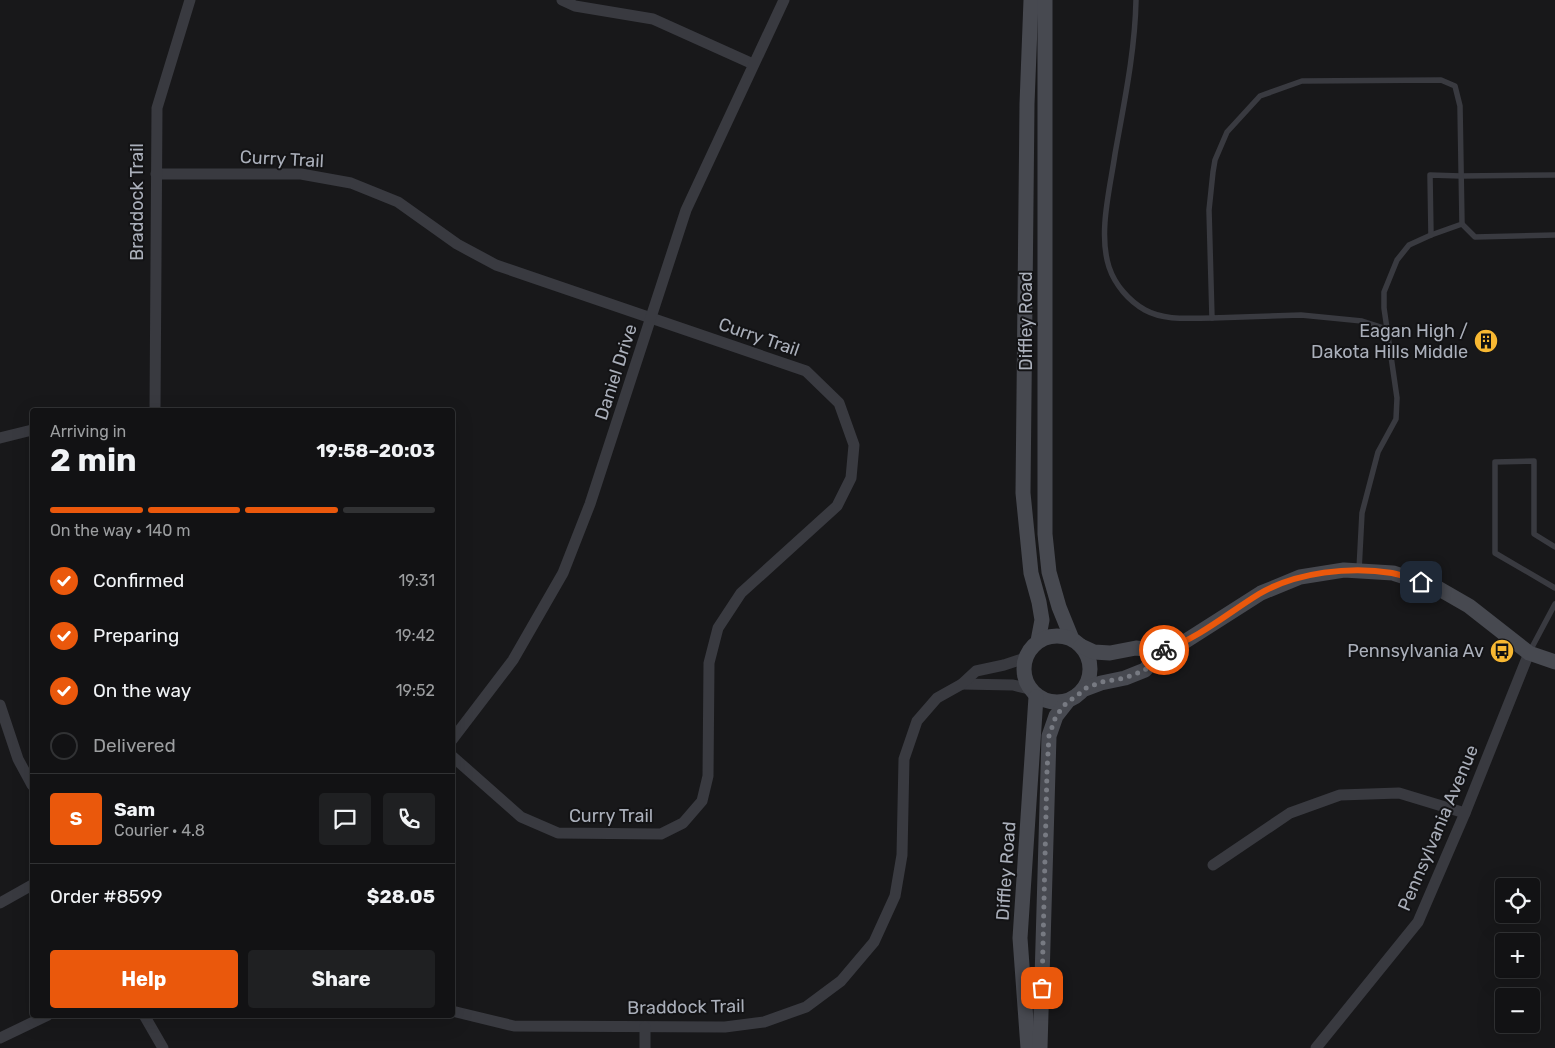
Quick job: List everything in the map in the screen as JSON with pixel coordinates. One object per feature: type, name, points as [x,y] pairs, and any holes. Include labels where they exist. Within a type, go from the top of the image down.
[{"type":"main road","name":"Diffley Road","points":[[1031,0],[1027,104],[1023,493],[1031,573],[1042,620],[1038,641]]},
{"type":"main road","name":"Diffley Road","points":[[1045,0],[1045,534],[1049,572],[1059,607],[1076,642]]},
{"type":"main road","points":[[1076,642],[1088,655],[1089,678],[1084,689],[1067,702],[1046,702],[1033,693],[1024,679],[1023,668],[1030,648],[1038,641],[1049,636],[1061,636],[1076,642],[1094,652],[1110,653],[1136,648],[1160,651],[1181,644],[1261,593],[1300,578],[1344,570],[1393,574],[1436,587],[1469,606],[1529,653],[1555,662]]},
{"type":"main road","points":[[1084,689],[1101,682],[1125,678],[1145,670],[1160,651]]},
{"type":"main road","name":"Diffley Road","points":[[1028,1048],[1020,938],[1033,693]]},
{"type":"main road","name":"Diffley Road","points":[[1040,1048],[1049,736],[1056,716],[1067,702]]},
{"type":"street","name":"Braddock Trail","points":[[155,408],[157,108],[190,0]]},
{"type":"street","points":[[562,0],[575,6],[654,19],[753,64]]},
{"type":"street","name":"Daniel Drive","points":[[455,736],[513,660],[563,573],[590,504],[686,210],[784,0]]},
{"type":"street","name":"Curry Trail","points":[[156,174],[302,174],[351,183],[398,202],[457,244],[496,265],[806,371],[839,403],[854,445],[851,478],[837,506],[741,593],[718,628],[708,663],[708,776],[702,801],[683,823],[661,834],[558,833],[521,816],[455,759]]},
{"type":"street","points":[[0,438],[30,430]]},
{"type":"street","name":"Pennsylvania Avenue","points":[[1316,1048],[1418,922],[1465,813],[1529,653]]},
{"type":"street","name":"Braddock Trail","points":[[455,1012],[514,1026],[725,1028],[764,1022],[806,1007],[841,981],[874,942],[895,896],[902,855],[904,759],[917,721],[937,698],[962,684],[976,670],[1004,665],[1025,658]]},
{"type":"street","points":[[962,684],[1013,685],[1033,693]]},
{"type":"street","points":[[0,705],[18,759],[30,781]]},
{"type":"street","points":[[1213,865],[1290,813],[1340,795],[1399,793],[1465,813]]},
{"type":"street","points":[[0,903],[30,886]]},
{"type":"street","points":[[0,1038],[42,1018]]},
{"type":"street","points":[[146,1018],[163,1048]]},
{"type":"street","points":[[645,1027],[645,1048]]},
{"type":"lane","points":[[1136,0],[1134,47],[1107,207],[1105,241],[1109,267],[1116,282],[1130,299],[1146,310],[1166,317],[1301,316],[1362,321],[1387,329]]},
{"type":"lane","points":[[1212,318],[1209,210],[1215,160],[1227,132],[1260,96],[1302,81],[1441,80],[1455,86],[1460,106],[1462,224],[1475,237],[1555,235]]},
{"type":"lane","points":[[1431,235],[1430,174],[1461,176],[1555,174]]},
{"type":"lane","points":[[1359,571],[1362,513],[1378,452],[1396,419],[1397,398],[1384,308],[1384,292],[1397,260],[1410,245],[1462,224]]},
{"type":"lane","points":[[1555,547],[1534,534],[1534,461],[1494,462],[1496,553],[1555,588]]},
{"type":"lane","points":[[1529,653],[1555,604]]},
{"type":"way so far","points":[[1042,988],[1047,770],[1049,736],[1056,716],[1067,702],[1084,689],[1101,682],[1125,678],[1145,670],[1160,651],[1164,650]]},
{"type":"place","name":"Eagan High / Dakota Hills Middle","points":[[1486,341]]},
{"type":"place","name":"Pennsylvania Av","points":[[1502,651]]},
{"type":"route","points":[[1164,650],[1181,644],[1261,593],[1300,578],[1344,570],[1393,574],[1421,582]]}]
